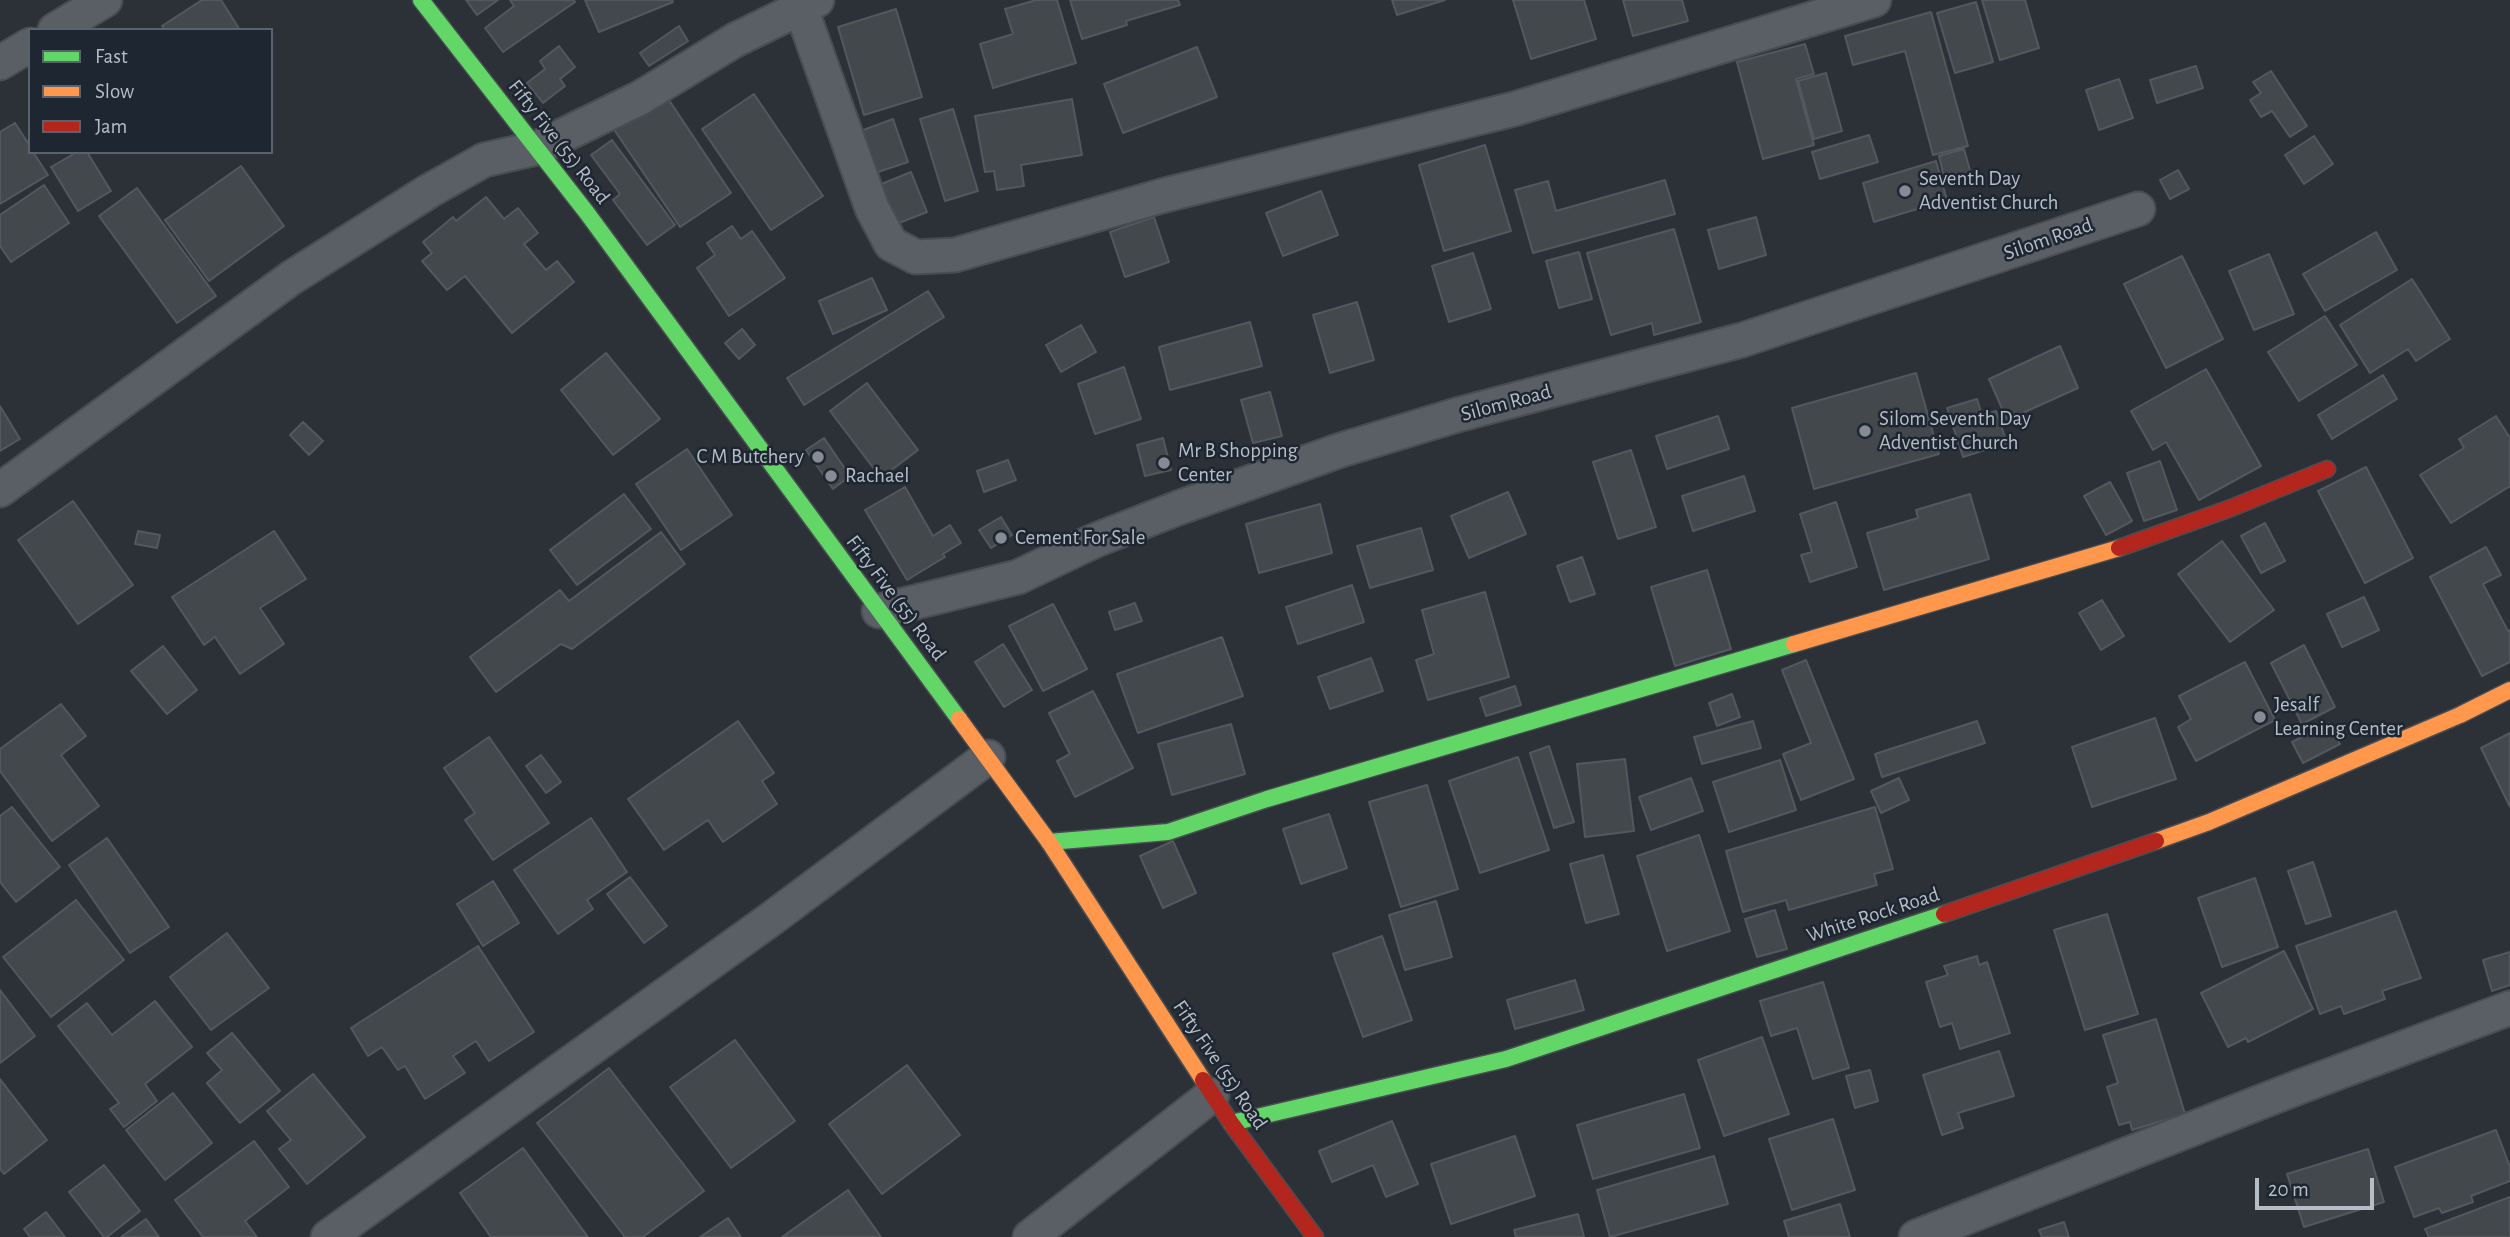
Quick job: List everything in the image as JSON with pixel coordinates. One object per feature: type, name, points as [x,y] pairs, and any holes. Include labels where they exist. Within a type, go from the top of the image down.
[{"type":"street","points":[[58,28],[105,0]]},
{"type":"street","name":"Fifty Five (55) Road","points":[[421,0],[537,148],[988,757],[1049,842],[1231,1123],[1315,1237]]},
{"type":"street","points":[[0,490],[291,278],[429,191],[484,160],[537,148],[640,98],[735,40],[805,2],[872,208],[891,244],[916,257],[955,255],[1166,195],[1514,109],[1874,0]]},
{"type":"street","points":[[0,63],[28,46]]},
{"type":"street","name":"Silom Road","points":[[879,611],[1018,577],[1096,540],[1341,450],[1457,415],[1742,340],[2138,209]]},
{"type":"street","points":[[1049,842],[1168,832],[1267,799],[2125,546],[2231,508],[2327,469]]},
{"type":"street","name":"White Rock Road","points":[[1231,1123],[1507,1059],[1980,902],[2209,822],[2460,715],[2510,690]]},
{"type":"street","points":[[328,1237],[771,919],[988,757]]},
{"type":"street","points":[[1916,1237],[2299,1087],[2510,1008]]},
{"type":"street","points":[[1030,1237],[1212,1094]]},
{"type":"building","points":[[202,0],[221,0],[239,28],[164,28],[162,26]]},
{"type":"building","points":[[466,0],[498,0],[477,15]]},
{"type":"building","points":[[510,0],[575,2],[503,52],[485,28],[514,6]]},
{"type":"building","points":[[585,0],[672,0],[673,2],[599,32]]},
{"type":"building","points":[[1036,0],[1057,0],[1076,63],[993,88],[980,44],[1013,34],[1005,9]]},
{"type":"building","points":[[1070,0],[1178,0],[1180,5],[1126,21],[1127,25],[1082,39]]},
{"type":"building","points":[[1392,0],[1445,0],[1397,15]]},
{"type":"building","points":[[1513,0],[1584,0],[1596,39],[1531,59]]},
{"type":"building","points":[[1623,0],[1682,0],[1688,21],[1633,36]]},
{"type":"building","points":[[1982,0],[2025,0],[2039,48],[2000,60]]},
{"type":"building","points":[[1976,2],[1993,62],[1955,73],[1937,13]]},
{"type":"building","points":[[896,9],[922,97],[864,115],[838,27]]},
{"type":"building","points":[[1931,12],[1968,146],[1933,155],[1905,51],[1853,65],[1845,36]]},
{"type":"building","points":[[679,26],[688,41],[649,66],[640,53]]},
{"type":"building","points":[[1805,44],[1814,74],[1796,79],[1814,145],[1763,159],[1737,62]]},
{"type":"building","points":[[559,46],[575,67],[560,79],[565,86],[543,103],[527,83],[545,69],[540,61]]},
{"type":"building","points":[[1197,47],[1217,97],[1123,133],[1104,84]]},
{"type":"building","points":[[2196,66],[2203,88],[2157,103],[2150,80]]},
{"type":"building","points":[[2271,71],[2307,126],[2290,137],[2272,111],[2261,117],[2250,100],[2261,93],[2253,82]]},
{"type":"building","points":[[1826,73],[1842,131],[1814,139],[1798,81]]},
{"type":"building","points":[[2119,79],[2133,118],[2099,130],[2086,90]]},
{"type":"building","points":[[665,94],[731,193],[680,227],[613,128]]},
{"type":"building","points":[[754,94],[823,196],[771,230],[702,129]]},
{"type":"building","points":[[1072,99],[1082,155],[1021,165],[1024,186],[997,190],[994,171],[985,172],[975,116]]},
{"type":"building","points":[[953,109],[978,191],[945,201],[920,119]]},
{"type":"building","points":[[893,119],[908,162],[872,174],[858,132]]},
{"type":"building","points":[[15,123],[28,143],[28,154],[34,154],[48,175],[0,204],[0,132]]},
{"type":"building","points":[[1869,135],[1878,162],[1820,179],[1812,152]]},
{"type":"building","points":[[2314,136],[2333,164],[2304,184],[2285,155]]},
{"type":"building","points":[[612,140],[675,225],[647,245],[613,200],[620,194],[591,155]]},
{"type":"building","points":[[1485,145],[1511,231],[1444,251],[1419,165]]},
{"type":"building","points":[[1964,149],[1971,174],[1945,181],[1939,156]]},
{"type":"building","points":[[74,154],[88,154],[111,191],[78,211],[51,167]]},
{"type":"building","name":"Seventh Day Adventist Church","points":[[1936,161],[1947,200],[1874,222],[1863,183]]},
{"type":"building","points":[[241,166],[284,226],[209,281],[165,220]]},
{"type":"building","points":[[2178,170],[2189,189],[2170,199],[2160,180]]},
{"type":"building","points":[[911,172],[927,212],[894,225],[879,185]]},
{"type":"building","points":[[1665,180],[1675,214],[1533,253],[1515,190],[1548,181],[1556,211]]},
{"type":"building","points":[[44,185],[69,223],[11,262],[0,246],[0,215]]},
{"type":"building","points":[[137,188],[216,296],[177,323],[99,216]]},
{"type":"building","points":[[1321,191],[1338,235],[1283,256],[1266,213]]},
{"type":"building","points":[[486,197],[504,219],[518,208],[538,233],[524,244],[546,270],[557,261],[574,282],[512,333],[465,276],[447,290],[422,261],[432,253],[423,242],[453,217],[456,221]]},
{"type":"building","points":[[1154,217],[1169,262],[1125,277],[1110,232]]},
{"type":"building","points":[[1756,217],[1766,255],[1719,269],[1708,230]]},
{"type":"building","points":[[732,226],[741,239],[752,231],[785,278],[729,316],[697,268],[715,255],[707,243]]},
{"type":"building","points":[[1674,229],[1701,322],[1654,335],[1652,323],[1611,335],[1587,253]]},
{"type":"building","points":[[2376,232],[2397,270],[2325,311],[2303,274]]},
{"type":"building","points":[[1579,252],[1592,299],[1559,308],[1546,261]]},
{"type":"building","points":[[1473,253],[1491,309],[1449,322],[1432,266]]},
{"type":"building","points":[[2269,254],[2294,314],[2254,330],[2229,271]]},
{"type":"building","points":[[2182,256],[2223,339],[2166,368],[2124,284]]},
{"type":"building","points":[[872,278],[887,310],[833,334],[819,301]]},
{"type":"building","points":[[2412,279],[2450,339],[2416,361],[2408,349],[2370,373],[2340,325]]},
{"type":"building","points":[[928,291],[944,317],[804,405],[787,378]]},
{"type":"building","points":[[1357,302],[1374,360],[1330,373],[1313,315]]},
{"type":"building","points":[[2325,316],[2357,365],[2299,401],[2268,352]]},
{"type":"building","points":[[1250,322],[1262,366],[1170,390],[1159,347]]},
{"type":"building","points":[[1081,325],[1096,352],[1061,372],[1046,345]]},
{"type":"building","points":[[742,329],[755,345],[739,359],[725,343]]},
{"type":"building","points":[[2060,346],[2078,388],[2007,420],[1989,379]]},
{"type":"building","points":[[606,353],[660,419],[613,455],[561,390]]},
{"type":"building","points":[[1124,367],[1141,419],[1095,434],[1078,384]]},
{"type":"building","points":[[2206,369],[2261,466],[2199,500],[2166,442],[2153,450],[2131,411]]},
{"type":"building","name":"Silom Seventh Day Adventist Church","points":[[1916,373],[1939,454],[1814,489],[1792,408]]},
{"type":"building","points":[[2383,375],[2397,399],[2332,439],[2318,415]]},
{"type":"building","points":[[867,383],[918,450],[881,478],[830,411]]},
{"type":"building","points":[[1270,392],[1282,436],[1253,443],[1241,400]]},
{"type":"building","points":[[1977,399],[1982,415],[1996,411],[2007,443],[1963,457],[1947,408]]},
{"type":"building","points":[[0,406],[20,439],[0,451]]},
{"type":"building","points":[[1718,416],[1729,449],[1667,469],[1656,436]]},
{"type":"building","points":[[2496,416],[2510,438],[2510,486],[2451,523],[2420,475],[2464,448],[2459,439]]},
{"type":"building","points":[[303,422],[323,441],[309,455],[290,435]]},
{"type":"building","points":[[824,438],[850,476],[833,489],[806,450]]},
{"type":"building","points":[[1163,438],[1171,470],[1145,476],[1137,445]]},
{"type":"building","points":[[687,449],[732,515],[681,550],[636,484]]},
{"type":"building","points":[[1631,450],[1656,527],[1618,539],[1593,462]]},
{"type":"building","points":[[1008,460],[1016,480],[984,492],[977,471]]},
{"type":"building","points":[[2160,461],[2177,510],[2144,521],[2127,473]]},
{"type":"building","points":[[2366,467],[2413,558],[2365,583],[2318,491]]},
{"type":"building","points":[[1744,476],[1755,511],[1693,531],[1682,496]]},
{"type":"building","points":[[2110,482],[2132,521],[2106,535],[2084,496]]},
{"type":"building","points":[[905,487],[933,536],[950,525],[961,543],[943,554],[945,557],[907,580],[865,510]]},
{"type":"building","points":[[1508,492],[1526,534],[1469,558],[1451,516]]},
{"type":"building","points":[[624,494],[651,529],[577,585],[550,550]]},
{"type":"building","points":[[1970,494],[1989,559],[1884,590],[1867,533],[1918,518],[1916,510]]},
{"type":"building","points":[[73,501],[133,585],[78,624],[18,540]]},
{"type":"building","points":[[1836,502],[1857,567],[1810,582],[1801,555],[1812,552],[1800,514]]},
{"type":"building","points":[[1320,504],[1332,553],[1259,573],[1246,524]]},
{"type":"building","points":[[1001,517],[1012,535],[991,548],[979,530]]},
{"type":"building","points":[[2265,523],[2285,561],[2261,573],[2241,536]]},
{"type":"building","points":[[1421,528],[1433,570],[1370,588],[1357,546]]},
{"type":"building","points":[[138,531],[160,535],[157,548],[135,544]]},
{"type":"building","points":[[274,531],[306,579],[260,608],[284,644],[240,674],[215,637],[204,645],[172,597]]},
{"type":"building","points":[[661,532],[685,564],[572,649],[561,644],[496,692],[470,657],[560,590],[569,601]]},
{"type":"building","points":[[2222,541],[2274,610],[2230,642],[2178,574]]},
{"type":"building","points":[[2486,547],[2501,575],[2483,584],[2508,631],[2510,630],[2510,662],[2482,676],[2430,577]]},
{"type":"building","points":[[1582,557],[1595,594],[1570,602],[1557,566]]},
{"type":"building","points":[[1707,570],[1731,649],[1675,666],[1651,587]]},
{"type":"building","points":[[1352,585],[1364,622],[1298,644],[1286,607]]},
{"type":"building","points":[[1485,592],[1509,677],[1428,700],[1416,660],[1434,654],[1422,610]]},
{"type":"building","points":[[2364,597],[2379,630],[2342,647],[2327,614]]},
{"type":"building","points":[[2102,600],[2124,636],[2101,650],[2079,613]]},
{"type":"building","points":[[1135,603],[1142,621],[1115,630],[1109,612]]},
{"type":"building","points":[[1053,604],[1087,669],[1043,691],[1009,626]]},
{"type":"building","points":[[1222,637],[1243,696],[1138,733],[1117,674]]},
{"type":"building","points":[[1003,644],[1032,690],[1004,707],[975,662]]},
{"type":"building","points":[[2304,645],[2335,707],[2302,724],[2271,663]]},
{"type":"building","points":[[163,646],[197,690],[167,714],[131,671]]},
{"type":"building","points":[[1371,658],[1383,691],[1330,709],[1318,677]]},
{"type":"building","points":[[1806,660],[1854,779],[1801,800],[1783,754],[1811,743],[1782,670]]},
{"type":"building","name":"Jesalf Learning Center","points":[[2245,662],[2275,720],[2196,761],[2178,727],[2191,719],[2179,696]]},
{"type":"building","points":[[1515,686],[1521,705],[1486,716],[1480,698]]},
{"type":"building","points":[[1093,691],[1133,768],[1075,797],[1057,761],[1070,754],[1049,713]]},
{"type":"building","points":[[1732,694],[1740,717],[1717,726],[1709,703]]},
{"type":"building","points":[[61,704],[86,736],[61,755],[99,806],[52,841],[0,771],[0,749]]},
{"type":"building","points":[[2155,718],[2176,779],[2092,807],[2072,747]]},
{"type":"building","points":[[738,721],[774,773],[762,781],[777,804],[723,842],[708,820],[664,850],[628,799]]},
{"type":"building","points":[[1753,721],[1761,748],[1702,764],[1694,737]]},
{"type":"building","points":[[1977,721],[1985,743],[1882,777],[1875,754]]},
{"type":"building","points":[[2329,723],[2340,744],[2303,763],[2292,742]]},
{"type":"building","points":[[1231,724],[1245,774],[1172,795],[1158,744]]},
{"type":"building","points":[[2510,733],[2510,807],[2481,748]]},
{"type":"building","points":[[489,737],[549,823],[493,860],[465,820],[475,813],[444,768]]},
{"type":"building","points":[[1549,746],[1574,822],[1554,828],[1530,753]]},
{"type":"building","points":[[541,755],[561,782],[546,793],[526,766]]},
{"type":"building","points":[[1518,757],[1549,850],[1480,873],[1449,781]]},
{"type":"building","points":[[1625,759],[1634,831],[1585,837],[1577,764]]},
{"type":"building","points":[[1780,760],[1796,810],[1729,832],[1713,782]]},
{"type":"building","points":[[1691,778],[1703,811],[1651,830],[1639,797]]},
{"type":"building","points":[[1899,778],[1909,800],[1881,813],[1871,791]]},
{"type":"building","points":[[1427,785],[1458,889],[1401,907],[1369,802]]},
{"type":"building","points":[[12,807],[60,867],[16,902],[0,882],[0,816]]},
{"type":"building","points":[[1875,807],[1893,869],[1874,874],[1877,885],[1789,910],[1786,900],[1743,912],[1726,851]]},
{"type":"building","points":[[1329,814],[1347,868],[1301,884],[1283,829]]},
{"type":"building","points":[[591,818],[627,872],[587,900],[593,909],[558,934],[514,870]]},
{"type":"building","points":[[1699,835],[1730,931],[1667,951],[1637,856]]},
{"type":"building","points":[[107,838],[169,927],[130,953],[69,865]]},
{"type":"building","points":[[1173,841],[1196,893],[1163,908],[1140,856]]},
{"type":"building","points":[[1603,855],[1619,914],[1586,923],[1570,864]]},
{"type":"building","points":[[2313,862],[2331,916],[2306,924],[2288,871]]},
{"type":"building","points":[[630,877],[667,926],[644,943],[607,894]]},
{"type":"building","points":[[2255,878],[2278,947],[2222,967],[2198,898]]},
{"type":"building","points":[[493,881],[519,923],[483,946],[457,904]]},
{"type":"building","points":[[76,900],[124,960],[51,1017],[3,957]]},
{"type":"building","points":[[1436,901],[1452,957],[1405,970],[1389,915]]},
{"type":"building","points":[[1775,910],[1787,949],[1757,957],[1745,919]]},
{"type":"building","points":[[2396,911],[2421,978],[2382,991],[2385,999],[2344,1014],[2341,1006],[2320,1014],[2296,946]]},
{"type":"building","points":[[2107,914],[2138,1014],[2085,1030],[2054,930]]},
{"type":"building","points":[[227,933],[269,988],[211,1030],[170,977]]},
{"type":"building","points":[[1382,936],[1412,1020],[1363,1037],[1333,954]]},
{"type":"building","points":[[478,946],[534,1032],[489,1061],[476,1041],[453,1056],[465,1073],[425,1099],[405,1066],[398,1070],[382,1047],[368,1056],[351,1028]]},
{"type":"building","points":[[2284,951],[2313,1009],[2248,1042],[2246,1038],[2228,1047],[2201,993]]},
{"type":"building","points":[[2510,952],[2510,985],[2492,991],[2483,960]]},
{"type":"building","points":[[1977,956],[1979,965],[1987,962],[2010,1033],[1960,1049],[1952,1023],[1940,1027],[1926,982],[1948,975],[1944,966]]},
{"type":"building","points":[[1575,980],[1584,1010],[1515,1029],[1507,1000]]},
{"type":"building","points":[[1823,982],[1849,1068],[1813,1079],[1797,1028],[1771,1036],[1760,1001]]},
{"type":"building","points":[[0,990],[35,1036],[0,1063]]},
{"type":"building","points":[[155,1001],[192,1047],[145,1084],[157,1101],[124,1127],[110,1109],[119,1103],[58,1026],[87,1003],[112,1035]]},
{"type":"building","points":[[2156,1019],[2185,1114],[2132,1130],[2130,1122],[2119,1125],[2107,1087],[2118,1083],[2103,1035]]},
{"type":"building","points":[[232,1033],[280,1091],[240,1123],[207,1083],[222,1070],[207,1053]]},
{"type":"building","points":[[1762,1037],[1789,1114],[1724,1136],[1698,1060]]},
{"type":"building","points":[[735,1040],[795,1121],[731,1168],[670,1087]]},
{"type":"building","points":[[1999,1051],[2014,1096],[1958,1113],[1963,1128],[1942,1135],[1923,1075]]},
{"type":"building","points":[[907,1065],[960,1135],[882,1194],[829,1124]]},
{"type":"building","points":[[609,1068],[704,1191],[643,1237],[625,1237],[537,1123]]},
{"type":"building","points":[[1870,1070],[1878,1101],[1855,1108],[1846,1076]]},
{"type":"building","points":[[313,1074],[365,1137],[307,1184],[279,1149],[291,1140],[267,1111]]},
{"type":"building","points":[[0,1079],[47,1140],[4,1174],[0,1169]]},
{"type":"building","points":[[173,1093],[212,1143],[165,1180],[126,1130]]},
{"type":"building","points":[[1684,1094],[1700,1148],[1593,1179],[1577,1125]]},
{"type":"building","points":[[1833,1119],[1855,1190],[1792,1210],[1769,1139]]},
{"type":"building","points":[[1392,1121],[1418,1184],[1386,1197],[1373,1165],[1332,1182],[1319,1151]]},
{"type":"building","points":[[2496,1130],[2510,1167],[2510,1181],[2471,1196],[2473,1202],[2442,1213],[2439,1208],[2414,1217],[2395,1167]]},
{"type":"building","points":[[1515,1136],[1535,1196],[1451,1224],[1431,1164]]},
{"type":"building","points":[[254,1141],[289,1187],[245,1221],[257,1237],[203,1237],[175,1200]]},
{"type":"building","points":[[523,1148],[588,1237],[491,1237],[460,1193]]},
{"type":"building","points":[[2368,1149],[2384,1202],[2304,1227],[2287,1174]]},
{"type":"building","points":[[1714,1156],[1728,1204],[1610,1237],[1597,1190]]},
{"type":"building","points":[[104,1165],[140,1211],[107,1237],[104,1237],[69,1192]]},
{"type":"building","points":[[848,1190],[881,1237],[782,1237]]},
{"type":"building","points":[[2510,1197],[2510,1237],[2429,1237],[2425,1229]]},
{"type":"building","points":[[1840,1204],[1850,1237],[1789,1237],[1784,1221]]},
{"type":"building","points":[[46,1212],[65,1237],[30,1237],[24,1229]]},
{"type":"building","points":[[1578,1214],[1584,1237],[1516,1237],[1514,1230]]},
{"type":"building","points":[[728,1218],[741,1237],[700,1237]]},
{"type":"building","points":[[146,1219],[159,1237],[121,1237]]},
{"type":"building","points":[[2064,1222],[2069,1237],[2042,1237],[2039,1230]]},
{"type":"traffic: fast","points":[[421,0],[587,213],[959,719]]},
{"type":"traffic: fast","points":[[1049,842],[1168,832],[1267,799],[1794,644]]},
{"type":"traffic: fast","points":[[1231,1123],[1506,1059],[1944,914]]},
{"type":"traffic: slow","points":[[1794,644],[2119,548]]},
{"type":"traffic: slow","points":[[2156,841],[2209,822],[2460,715],[2510,690]]},
{"type":"traffic: slow","points":[[959,719],[1049,842],[1203,1080]]},
{"type":"traffic: jam","points":[[2119,548],[2231,508],[2327,469]]},
{"type":"traffic: jam","points":[[1944,914],[2156,841]]},
{"type":"traffic: jam","points":[[1203,1080],[1231,1123],[1315,1237]]},
{"type":"place","name":"Seventh Day Adventist Church","points":[[1905,191]]},
{"type":"place","name":"Silom Seventh Day Adventist Church","points":[[1865,431]]},
{"type":"place","name":"C M Butchery","points":[[818,457]]},
{"type":"place","name":"Mr B Shopping Center","points":[[1164,463]]},
{"type":"place","name":"Rachael","points":[[831,476]]},
{"type":"place","name":"Cement For Sale","points":[[1001,538]]},
{"type":"place","name":"Jesalf Learning Center","points":[[2260,717]]}]
